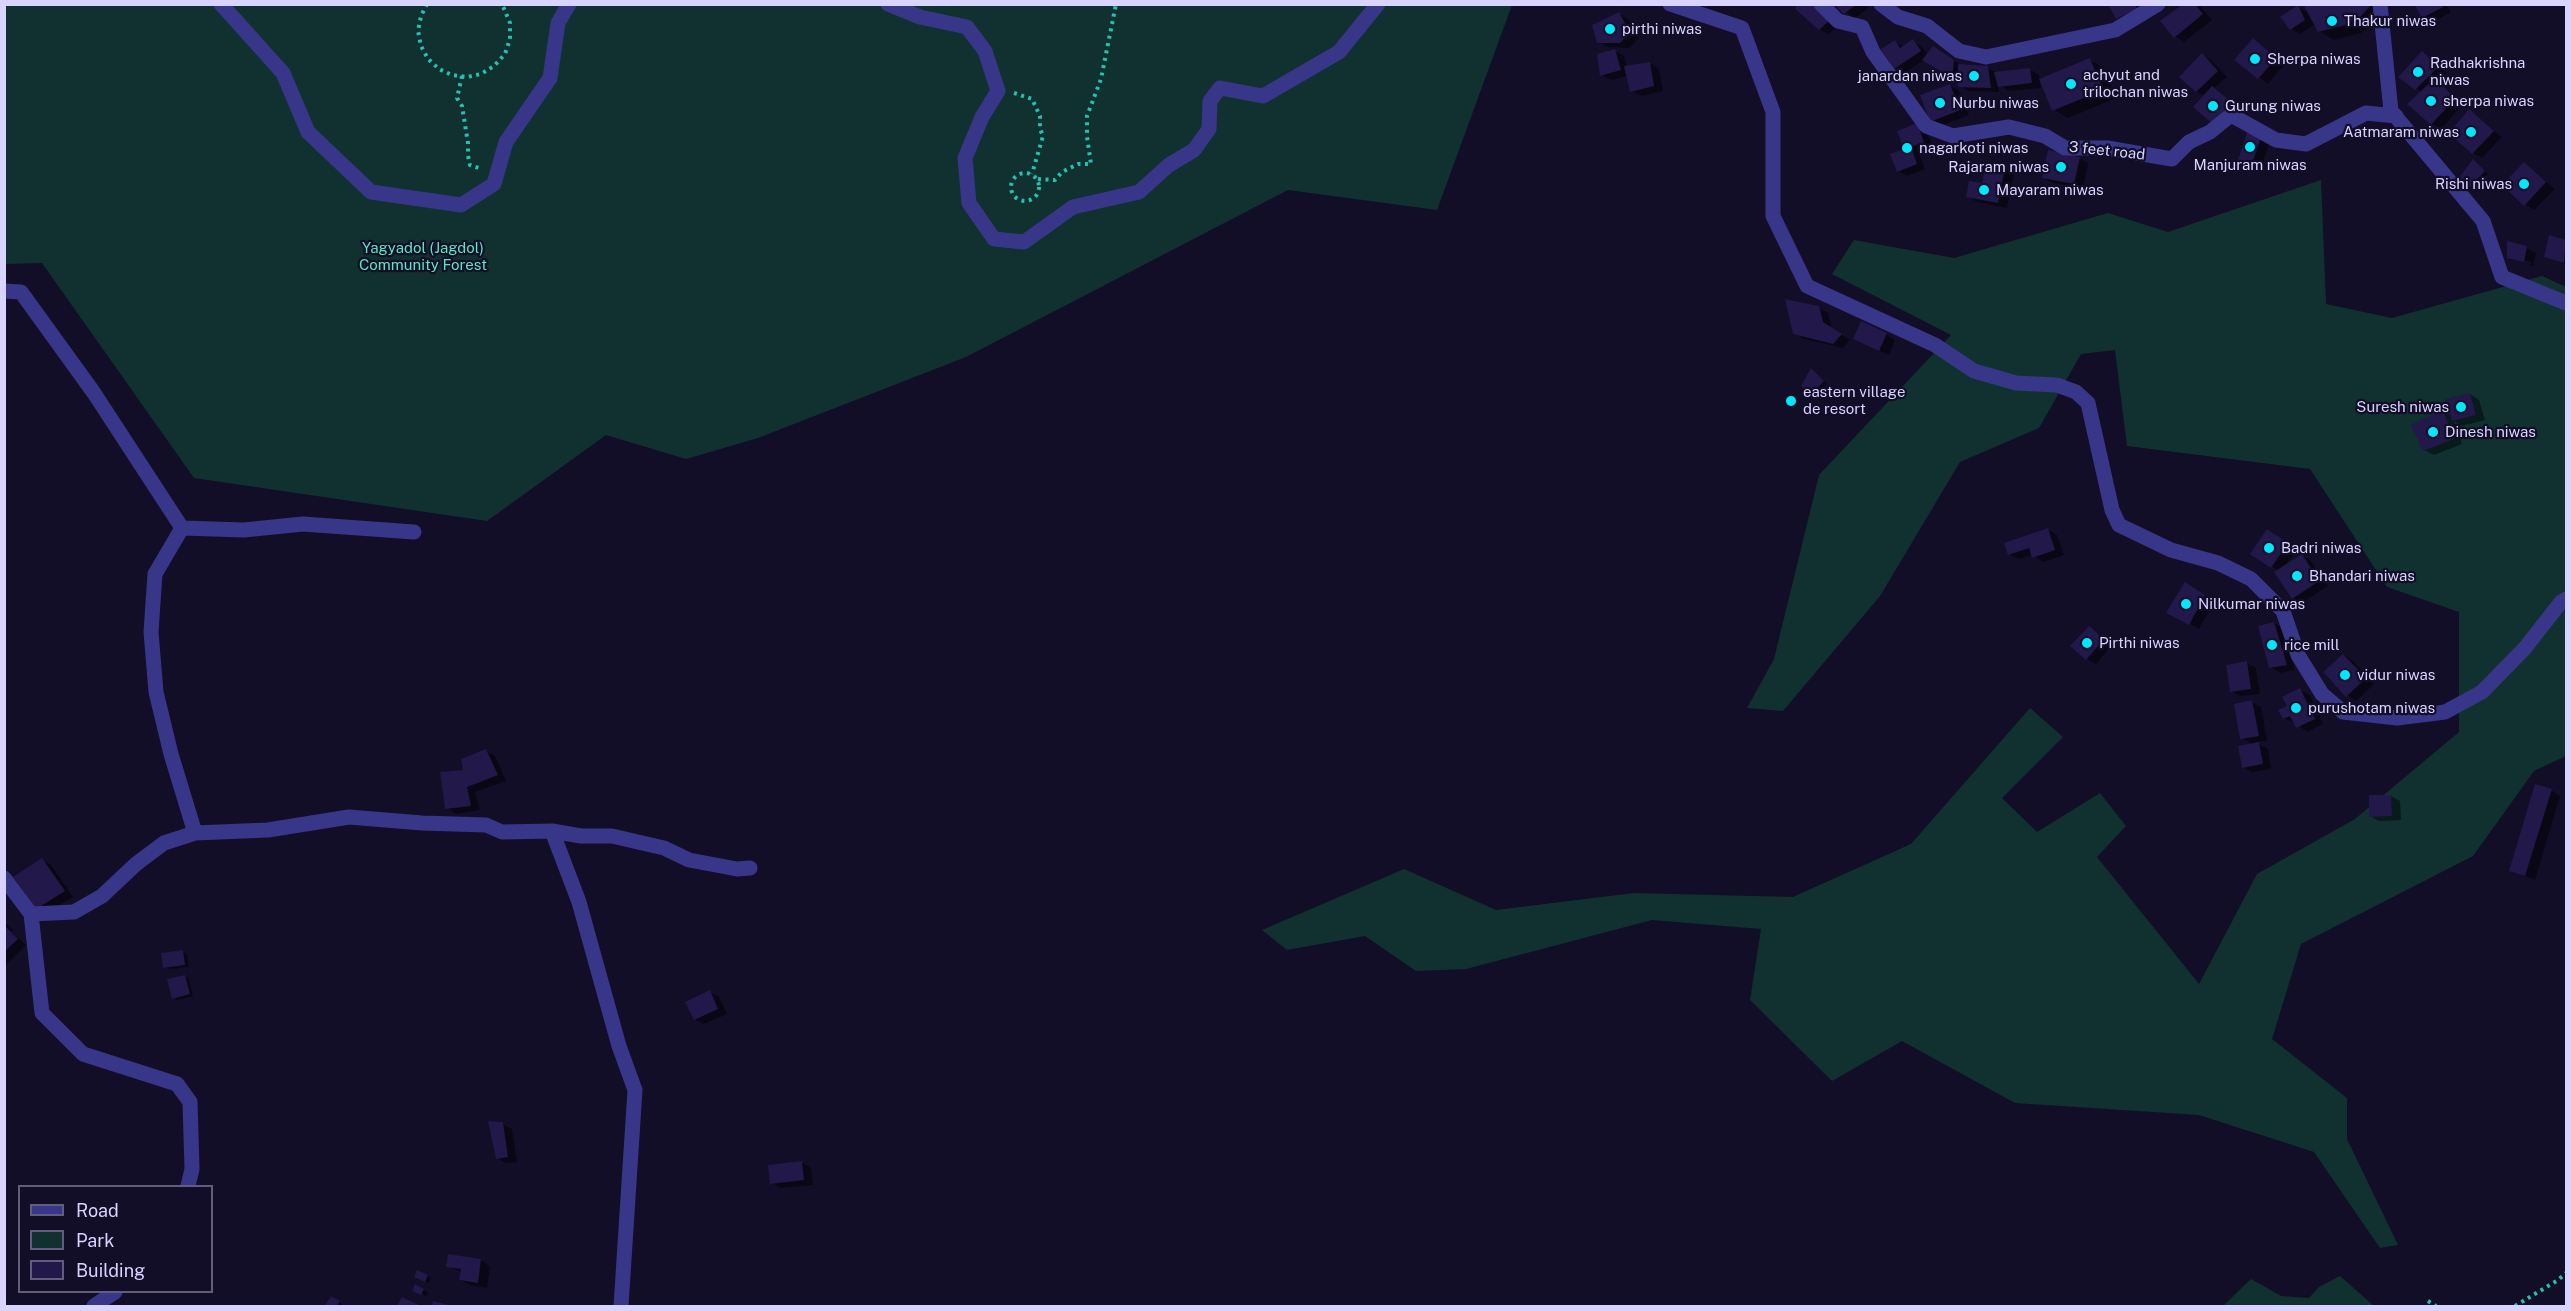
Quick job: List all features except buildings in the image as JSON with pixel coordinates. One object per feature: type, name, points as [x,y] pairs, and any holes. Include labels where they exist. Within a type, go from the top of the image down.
[{"type":"street","points":[[221,4],[284,73],[308,132],[371,192],[461,205],[494,184],[506,142],[550,78],[558,23],[569,4]]},
{"type":"street","points":[[888,4],[920,17],[967,27],[985,51],[998,91],[982,117],[965,159],[969,203],[994,239],[1024,242],[1074,207],[1139,192],[1168,165],[1194,150],[1209,129],[1210,101],[1220,88],[1263,96],[1340,52],[1378,4]]},
{"type":"street","points":[[1670,4],[1742,28],[1773,112],[1773,216],[1807,286],[1935,345],[1974,371],[2016,383],[2057,385],[2076,392],[2088,403],[2112,510],[2119,525],[2171,550],[2218,563],[2251,579],[2283,611],[2298,655],[2322,694],[2343,712],[2397,718],[2445,712],[2482,692],[2525,648],[2561,602],[2566,599]]},
{"type":"street","name":"3 feet road","points":[[1821,4],[1838,21],[1862,27],[1872,52],[1926,126],[1953,136],[2008,127],[2045,136],[2065,148],[2107,148],[2172,159],[2188,142],[2210,132],[2231,115],[2276,140],[2306,144],[2366,113],[2396,116]]},
{"type":"street","points":[[1881,4],[1898,17],[1927,26],[1959,51],[1986,57],[2115,30],[2158,4]]},
{"type":"street","points":[[2380,4],[2391,111],[2483,221],[2502,277],[2566,303]]},
{"type":"street","points":[[4,291],[21,292],[94,393],[182,528]]},
{"type":"street","points":[[182,528],[244,530],[303,524],[414,532]]},
{"type":"street","points":[[182,528],[155,573],[151,632],[156,692],[171,754],[195,833]]},
{"type":"street","points":[[31,914],[74,912],[102,896],[136,864],[164,843],[195,833],[268,830],[356,817],[422,824],[486,825],[502,832],[552,831],[581,836],[612,836],[664,848],[689,860],[737,869],[750,868]]},
{"type":"street","points":[[552,831],[579,902],[619,1046],[635,1090],[621,1306]]},
{"type":"street","points":[[4,878],[31,914],[42,1013],[83,1054],[109,1060],[177,1084],[189,1102],[192,1168],[188,1185]]},
{"type":"street","points":[[94,1306],[114,1293]]},
{"type":"path","points":[[427,4],[421,16],[418,31],[421,46],[428,59],[439,69],[452,75],[462,76],[482,74],[494,66],[504,54],[510,39],[510,23],[502,4]]},
{"type":"path","points":[[1038,179],[1040,188],[1032,200],[1023,202],[1015,197],[1011,188],[1013,179],[1020,173],[1032,174],[1038,179],[1055,180],[1062,172],[1078,164],[1091,164],[1087,116],[1101,79],[1116,4]]},
{"type":"path","points":[[462,76],[457,98],[462,106],[470,165],[484,170],[489,176],[482,191]]},
{"type":"path","points":[[998,91],[1013,92],[1032,99],[1040,116],[1040,129],[1043,136],[1032,174]]},
{"type":"path","points":[[2515,1306],[2566,1273]]},
{"type":"path","points":[[2428,1301],[2436,1306]]},
{"type":"green space","name":"Yagyadol (Jagdol) Community Forest","points":[[4,5],[1512,5],[1437,210],[1288,190],[966,357],[758,438],[686,459],[606,435],[487,521],[194,478],[42,263],[5,264]]},
{"type":"green space","points":[[2321,180],[2326,304],[2392,318],[2542,276],[2566,287],[2566,756],[2534,771],[2473,856],[2301,944],[2272,1039],[2347,1098],[2347,1139],[2398,1245],[2380,1248],[2314,1152],[2199,1115],[2015,1103],[1902,1041],[1832,1081],[1750,1000],[1761,929],[1652,920],[1466,969],[1416,971],[1365,936],[1287,950],[1262,930],[1404,869],[1496,910],[1634,893],[1793,897],[1911,844],[2030,708],[2063,737],[2002,798],[2037,832],[2100,793],[2126,826],[2097,857],[2199,984],[2257,874],[2355,819],[2459,732],[2459,612],[2387,587],[2310,469],[2127,446],[2115,350],[2081,354],[2039,428],[1960,462],[1880,596],[1783,711],[1747,708],[1774,659],[1819,475],[1951,335],[1832,274],[1854,240],[1954,258],[2108,213],[2168,232]]},
{"type":"green space","points":[[2340,1276],[2374,1306],[2223,1306],[2251,1279],[2281,1296],[2309,1298],[2319,1287]]},
{"type":"place","name":"Thakur niwas","points":[[2332,21]]},
{"type":"place","name":"pirthi niwas","points":[[1610,29]]},
{"type":"place","name":"Sherpa niwas","points":[[2255,59]]},
{"type":"place","name":"Radhakrishna niwas","points":[[2418,72]]},
{"type":"place","name":"janardan niwas","points":[[1974,76]]},
{"type":"place","name":"achyut and trilochan niwas","points":[[2071,84]]},
{"type":"place","name":"sherpa niwas","points":[[2431,101]]},
{"type":"place","name":"Nurbu niwas","points":[[1940,103]]},
{"type":"place","name":"Gurung niwas","points":[[2213,106]]},
{"type":"place","name":"Aatmaram niwas","points":[[2471,132]]},
{"type":"place","name":"Manjuram niwas","points":[[2250,147]]},
{"type":"place","name":"nagarkoti niwas","points":[[1907,148]]},
{"type":"place","name":"Rajaram niwas","points":[[2061,167]]},
{"type":"place","name":"Rishi niwas","points":[[2524,184]]},
{"type":"place","name":"Mayaram niwas","points":[[1984,190]]},
{"type":"place","name":"eastern village de resort","points":[[1791,401]]},
{"type":"place","name":"Suresh niwas","points":[[2461,407]]},
{"type":"place","name":"Dinesh niwas","points":[[2433,432]]},
{"type":"place","name":"Badri niwas","points":[[2269,548]]},
{"type":"place","name":"Bhandari niwas","points":[[2297,576]]},
{"type":"place","name":"Nilkumar niwas","points":[[2186,604]]},
{"type":"place","name":"Pirthi niwas","points":[[2087,643]]},
{"type":"place","name":"rice mill","points":[[2272,645]]},
{"type":"place","name":"vidur niwas","points":[[2345,675]]},
{"type":"place","name":"purushotam niwas","points":[[2296,708]]}]
